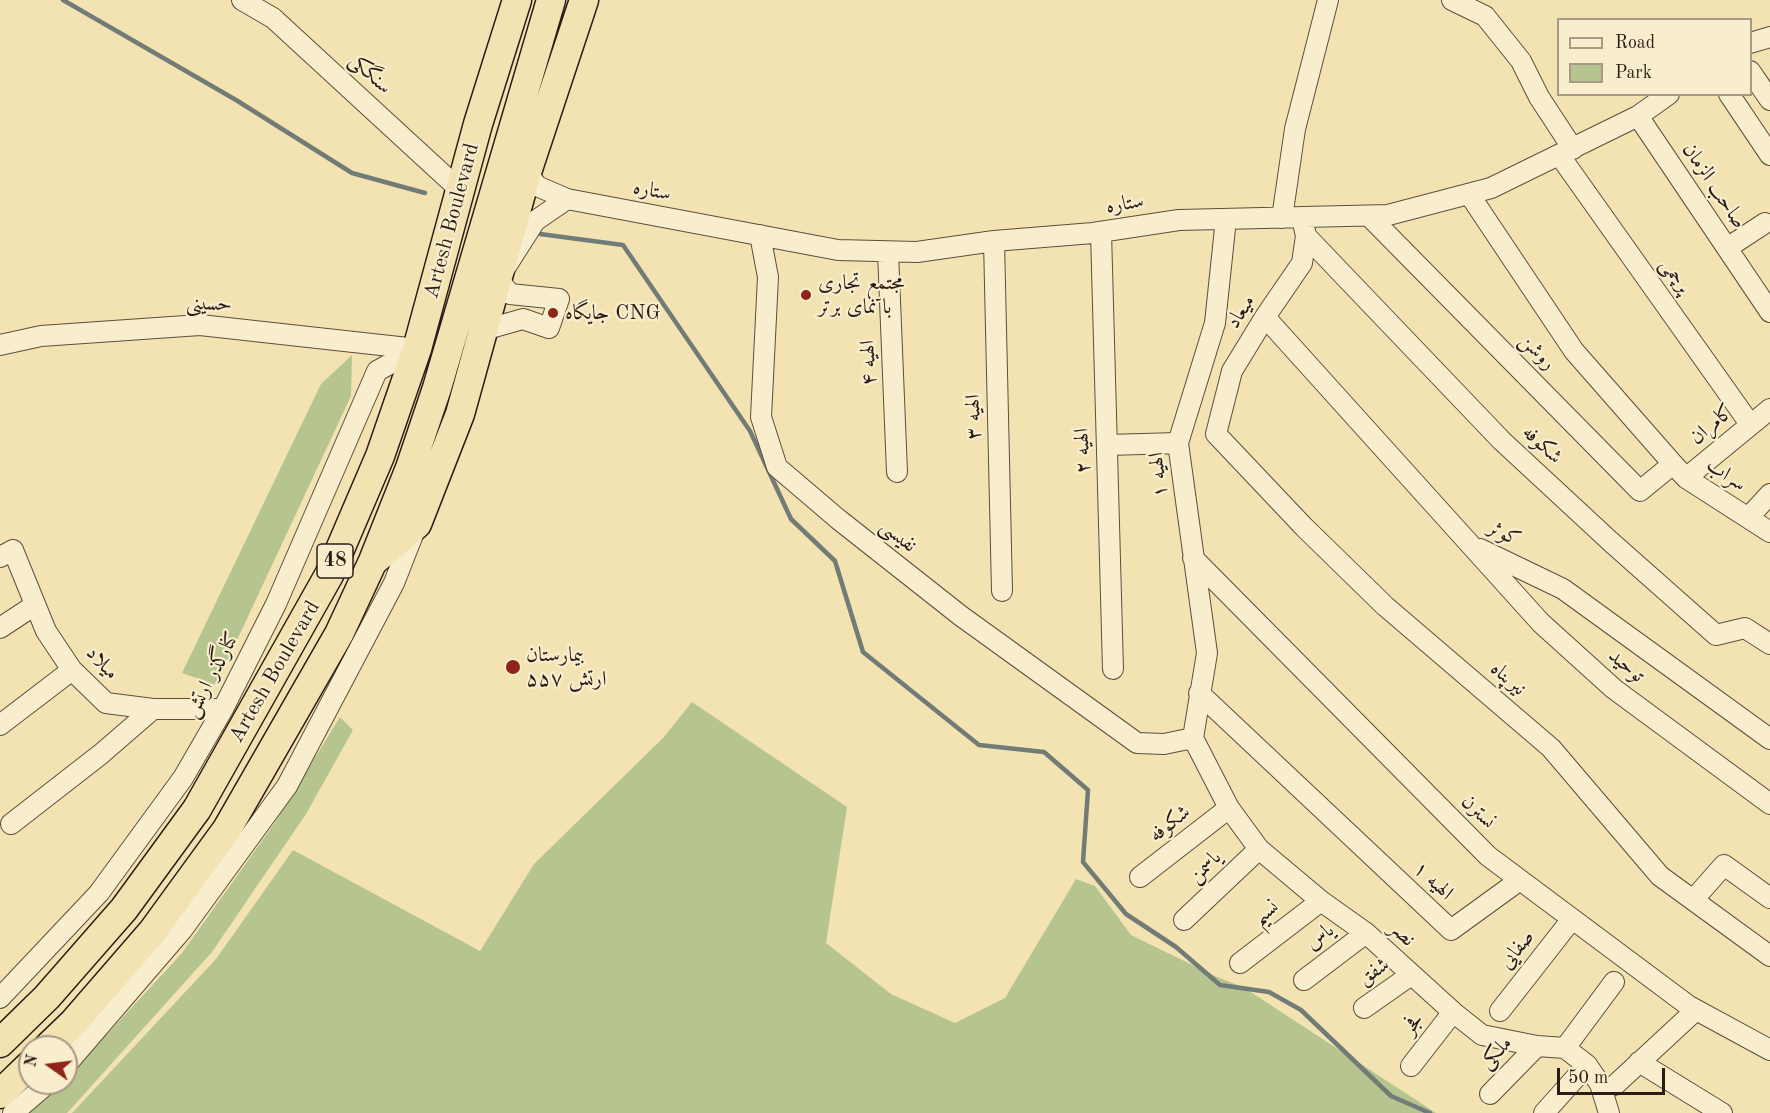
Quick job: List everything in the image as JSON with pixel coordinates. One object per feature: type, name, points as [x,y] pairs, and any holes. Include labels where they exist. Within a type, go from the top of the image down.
[{"type":"highway","name":"Artesh Boulevard","points":[[0,1043],[48,997],[124,909],[182,830],[203,799],[330,574],[380,456],[417,349],[478,124],[517,0]]},
{"type":"highway","name":"Artesh Boulevard","points":[[60,1035],[152,932],[220,839],[339,634],[373,561],[410,468],[461,309],[551,0]]},
{"type":"highway","name":"48","points":[[478,246],[507,194],[568,0]]},
{"type":"highway","points":[[373,561],[417,524],[460,414],[527,172],[584,0]]},
{"type":"highway","points":[[0,1094],[18,1077]]},
{"type":"street","name":"سنگکی","points":[[242,0],[273,18],[460,189]]},
{"type":"street","points":[[1282,218],[1294,129],[1328,0]]},
{"type":"street","points":[[1452,0],[1485,16],[1521,61],[1567,153]]},
{"type":"street","points":[[1752,42],[1770,37]]},
{"type":"street","points":[[1752,74],[1770,100]]},
{"type":"street","name":"ستاره","points":[[527,172],[537,186],[567,199],[838,250],[917,252],[994,241],[1101,232],[1179,220],[1282,218],[1304,227],[1388,215],[1491,188],[1567,153],[1638,116],[1666,96]]},
{"type":"street","points":[[1730,96],[1770,155]]},
{"type":"street","name":"صاحب الزمان","points":[[1638,116],[1770,312]]},
{"type":"street","name":"پرچمی","points":[[1567,153],[1750,424]]},
{"type":"street","name":"سراب","points":[[1469,194],[1574,351],[1680,471],[1770,532]]},
{"type":"street","points":[[484,330],[523,318],[549,327],[559,298],[510,294],[498,279],[535,221],[567,199]]},
{"type":"street","name":"روشن","points":[[1369,216],[1640,491],[1680,471]]},
{"type":"street","name":"الهیه ۱","points":[[1193,738],[1207,653],[1178,443],[1215,323],[1226,219]]},
{"type":"street","points":[[1727,248],[1765,223]]},
{"type":"street","name":"میعاد","points":[[1216,434],[1232,371],[1302,263],[1304,227]]},
{"type":"street","name":"شکوفه","points":[[1304,227],[1503,441],[1611,542],[1716,635],[1745,628],[1770,644]]},
{"type":"street","name":"الهیه ۲","points":[[1101,232],[1113,669]]},
{"type":"street","name":"نفیسی","points":[[760,236],[768,277],[761,417],[777,467],[838,519],[961,616],[1137,743],[1164,744],[1193,738]]},
{"type":"street","name":"الهیه ۳","points":[[994,241],[1002,591]]},
{"type":"street","name":"الهیه ۴","points":[[888,252],[897,472]]},
{"type":"street","name":"کوثر","points":[[1265,317],[1470,544],[1563,589],[1770,739]]},
{"type":"street","name":"حسینی","points":[[0,345],[41,336],[200,325],[417,349]]},
{"type":"street","name":"کنارگذر ارتش","points":[[0,999],[99,893],[183,778],[223,709],[276,604],[377,371],[417,349]]},
{"type":"street","name":"کامران","points":[[1680,471],[1770,409]]},
{"type":"street","name":"نیرپناه","points":[[1216,434],[1304,527],[1385,606],[1551,748],[1660,876],[1770,956]]},
{"type":"street","points":[[1107,445],[1178,443]]},
{"type":"street","points":[[1748,518],[1770,494]]},
{"type":"street","points":[[78,1051],[182,930],[282,792],[394,583],[417,524]]},
{"type":"street","name":"توحید","points":[[1470,544],[1541,623],[1614,688],[1770,804]]},
{"type":"street","name":"میلاد","points":[[7,553],[35,604],[46,631],[72,670],[106,703],[153,709],[223,709]]},
{"type":"street","name":"نسترن","points":[[1194,558],[1488,856],[1696,1010],[1770,1050]]},
{"type":"street","points":[[0,628],[35,604]]},
{"type":"street","points":[[0,725],[72,670]]},
{"type":"street","name":"الهیه ۱","points":[[1199,693],[1451,930],[1521,880]]},
{"type":"street","points":[[11,824],[101,754],[153,709]]},
{"type":"street","name":"نصر","points":[[1193,738],[1229,808],[1259,849],[1321,901],[1366,933],[1411,975],[1482,1035],[1537,1046],[1564,1048]]},
{"type":"street","points":[[182,830],[183,778]]},
{"type":"street","points":[[220,839],[282,792]]},
{"type":"street","name":"شکوفه","points":[[1140,877],[1229,808]]},
{"type":"street","name":"یاسمن","points":[[1185,920],[1259,849]]},
{"type":"street","points":[[112,875],[159,861]]},
{"type":"street","points":[[1693,900],[1724,865],[1770,898]]},
{"type":"street","name":"نسیم","points":[[1240,963],[1321,901]]},
{"type":"street","name":"صفایی","points":[[1500,1011],[1572,919]]},
{"type":"street","name":"یاس","points":[[1304,980],[1366,933]]},
{"type":"street","points":[[46,951],[70,971]]},
{"type":"street","name":"شفق","points":[[1364,1008],[1411,975]]},
{"type":"street","points":[[1610,1113],[1600,1084],[1587,1065],[1564,1048],[1614,982]]},
{"type":"street","points":[[1615,1085],[1696,1010]]},
{"type":"street","name":"فجر","points":[[1411,1066],[1454,1012]]},
{"type":"street","name":"ملکی","points":[[1490,1094],[1537,1046]]},
{"type":"street","points":[[1640,1062],[1722,1113]]},
{"type":"street","points":[[1544,1113],[1587,1065]]},
{"type":"street","points":[[13,1113],[34,1095]]},
{"type":"green space","points":[[352,355],[351,396],[216,685],[182,673],[321,384]]},
{"type":"green space","points":[[692,702],[847,807],[826,943],[891,994],[955,1023],[1005,998],[1076,879],[1095,886],[1131,935],[1217,977],[1243,987],[1436,1113],[72,1113],[216,959],[293,850],[480,951],[534,864],[663,738]]},
{"type":"green space","points":[[340,717],[353,730],[306,814],[212,952],[67,1113],[26,1113],[47,1095],[78,1095],[78,1066],[182,953],[274,824]]},
{"type":"waterway","points":[[63,0],[236,100],[352,173],[425,193]]},
{"type":"waterway","points":[[540,234],[623,245],[750,431],[791,519],[835,561],[863,652],[979,745],[1044,752],[1088,790],[1083,862],[1126,914],[1176,947],[1220,985],[1269,992],[1301,1010],[1391,1096],[1430,1113]]},
{"type":"place","name":"مجتمع تجاری با نمای برتر","points":[[806,295]]},
{"type":"place","name":"جایگاه CNG","points":[[553,313]]},
{"type":"place","name":"بیمارستان ۵۵۷ ارتش","points":[[513,667]]}]
